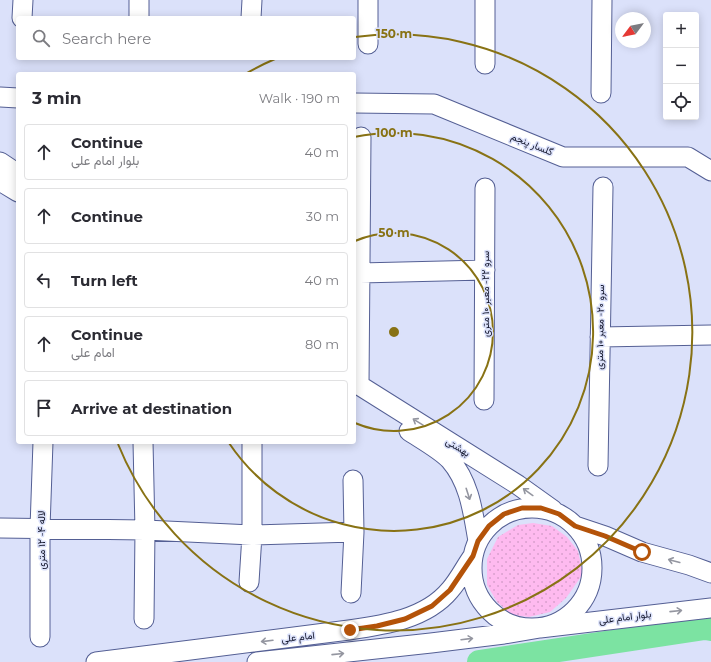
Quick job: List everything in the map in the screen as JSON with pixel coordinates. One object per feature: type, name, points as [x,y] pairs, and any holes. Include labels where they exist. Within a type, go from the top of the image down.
[{"type":"street","points":[[22,16],[23,0]]},
{"type":"street","points":[[139,0],[139,16]]},
{"type":"street","points":[[251,16],[252,0]]},
{"type":"street","points":[[368,0],[368,44]]},
{"type":"street","points":[[485,0],[485,64]]},
{"type":"street","points":[[600,93],[602,0]]},
{"type":"street","points":[[0,97],[16,98]]},
{"type":"street","name":"گلسار پنجم","points":[[356,103],[434,104],[563,157],[688,157],[711,171]]},
{"type":"street","points":[[356,388],[360,273],[357,193],[361,137]]},
{"type":"street","points":[[0,162],[16,173]]},
{"type":"street","points":[[0,181],[16,191]]},
{"type":"street","name":"سرو ۲۰- معبر ۱۰ متری","points":[[598,466],[603,187]]},
{"type":"street","name":"سرو ۲۲- معبر ۱۰ متری","points":[[484,400],[485,188]]},
{"type":"street","points":[[360,273],[485,270]]},
{"type":"street","points":[[600,338],[711,335]]},
{"type":"street","name":"بهشتی","points":[[356,388],[449,460],[464,482],[472,507],[475,549]]},
{"type":"street","name":"بهشتی","points":[[356,388],[518,485],[559,514]]},
{"type":"street","name":"لاله ۴- ۱۲ متری","points":[[40,637],[40,528],[43,444]]},
{"type":"street","points":[[143,444],[145,530],[144,618]]},
{"type":"street","points":[[249,582],[252,535],[252,444]]},
{"type":"street","points":[[351,593],[354,532],[353,480]]},
{"type":"street","points":[[522,508],[541,508],[559,514],[575,526],[586,541],[591,559],[591,578],[585,596],[573,612],[558,622],[540,628],[524,628],[513,625],[494,615],[483,603],[476,589],[472,573],[475,549],[489,526],[504,514],[522,508]]},
{"type":"street","points":[[575,526],[605,536],[642,552],[689,565],[711,573]]},
{"type":"street","points":[[0,528],[145,530],[252,535],[354,532]]},
{"type":"street","name":"امام علی","points":[[96,662],[350,630],[377,626],[405,619],[432,606],[450,590],[475,549]]},
{"type":"street","name":"بلوار امام علی","points":[[540,628],[711,608]]},
{"type":"street","name":"امام علی","points":[[257,662],[504,634],[540,628]]},
{"type":"shaded area","points":[[533,523],[552,526],[567,537],[578,551],[583,574],[566,598],[550,612],[529,617],[512,615],[497,602],[487,585],[487,559],[498,537],[518,525]]},
{"type":"waterway","points":[[479,662],[705,628],[711,629]]},
{"type":"route","points":[[350,630],[377,626],[405,619],[432,606],[450,590],[473,556],[478,541],[489,526],[504,514],[522,508],[541,508],[559,514],[575,526],[605,536],[642,552]]}]
